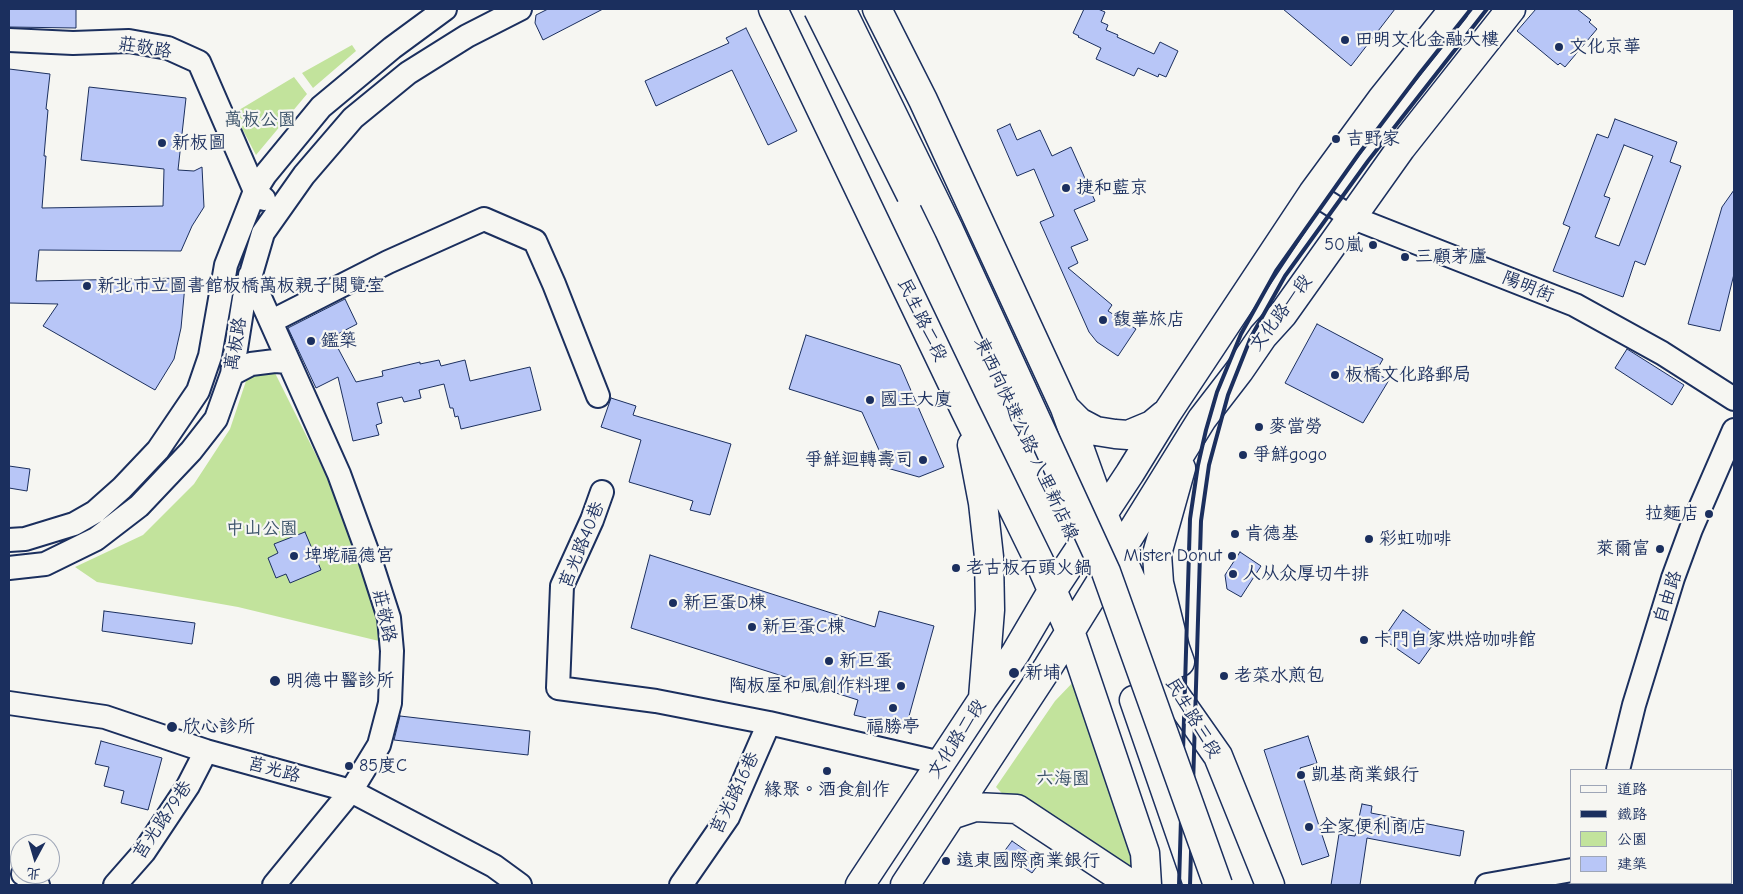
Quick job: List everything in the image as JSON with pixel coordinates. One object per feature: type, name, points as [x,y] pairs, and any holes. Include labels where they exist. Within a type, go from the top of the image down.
[{"type":"main road","name":"民生路二段","points":[[774,9],[1041,565],[1070,631]]},
{"type":"main road","name":"東西向快速公路 八里新店線","points":[[818,9],[930,233],[1046,478],[1091,582],[1198,885]]},
{"type":"main road","name":"東西向快速公路 八里新店線","points":[[841,9],[949,230],[1106,572],[1218,885]]},
{"type":"main road","points":[[877,9],[923,100],[1065,408],[1103,514],[1120,550]]},
{"type":"main road","points":[[1052,591],[1312,193],[1382,99],[1454,9]]},
{"type":"main road","name":"文化路一段","points":[[1070,631],[1202,419],[1262,336],[1283,314],[1401,148],[1512,9]]},
{"type":"main road","points":[[1065,408],[1079,422],[1096,431],[1115,434],[1128,434],[1152,425],[1167,413]]},
{"type":"main road","points":[[965,410],[983,503],[989,557],[990,610],[982,699]]},
{"type":"main road","points":[[1187,444],[1156,554],[1158,583],[1175,648],[1189,684],[1219,734],[1218,756]]},
{"type":"main road","name":"民生路三段","points":[[1120,550],[1171,689],[1218,756],[1270,885]]},
{"type":"main road","name":"文化路二段","points":[[860,885],[982,699],[1014,654],[1052,591]]},
{"type":"main road","points":[[1070,631],[1145,853],[1147,885]]},
{"type":"main road","name":"文化路二段","points":[[905,885],[1070,631]]},
{"type":"main road","points":[[951,815],[975,807],[1017,809],[1132,885]]},
{"type":"street","name":"萬板路","points":[[9,540],[25,539],[74,524],[95,512],[122,488],[158,450],[198,391],[210,356],[226,265],[255,191],[321,107],[392,48],[445,9]]},
{"type":"street","name":"萬板路","points":[[9,568],[46,564],[96,539],[139,506],[191,451],[216,420],[232,374],[244,298],[263,233],[304,175],[353,118],[415,68],[467,36],[520,9]]},
{"type":"street","name":"莊敬路","points":[[9,40],[73,43],[129,41],[168,48],[199,62],[255,191],[278,211]]},
{"type":"street","name":"陽明街","points":[[1312,193],[1351,217],[1575,306],[1662,353],[1734,398]]},
{"type":"street","points":[[272,321],[388,262],[484,219],[535,241],[598,396]]},
{"type":"street","name":"莊敬路","points":[[250,275],[339,474],[389,618],[392,651],[390,703],[379,745],[351,791],[274,885]]},
{"type":"street","points":[[232,374],[251,364],[275,361],[288,362]]},
{"type":"street","name":"自由路","points":[[1618,769],[1634,704],[1673,578],[1691,528],[1734,430]]},
{"type":"street","name":"莒光路40巷","points":[[602,492],[592,520],[562,586],[558,688],[656,701],[769,723]]},
{"type":"street","name":"莒光路","points":[[9,703],[105,717],[206,751],[351,791],[494,866],[520,885]]},
{"type":"street","points":[[769,723],[941,763]]},
{"type":"street","name":"莒光路16巷","points":[[681,885],[728,817],[769,723]]},
{"type":"street","name":"莒光路79巷","points":[[116,885],[144,852],[182,794],[206,751]]},
{"type":"street","points":[[1487,885],[1570,870]]},
{"type":"green space","points":[[352,45],[356,51],[313,88],[302,73]]},
{"type":"green space","name":"萬板公園","points":[[294,77],[307,94],[256,155],[234,113]]},
{"type":"green space","name":"中山公園","points":[[273,369],[336,495],[378,620],[379,641],[238,607],[97,582],[75,567],[143,535],[194,484],[230,429],[249,372]]},
{"type":"green space","name":"六海園","points":[[1077,678],[1147,885],[1017,809],[996,787],[1055,701]]},
{"type":"building","points":[[9,9],[76,9],[76,28],[9,27]]},
{"type":"building","points":[[548,9],[603,9],[543,40],[535,23],[536,15]]},
{"type":"building","points":[[1084,9],[1098,9],[1105,12],[1101,22],[1108,25],[1106,30],[1154,54],[1160,42],[1178,51],[1166,77],[1159,74],[1158,77],[1138,68],[1134,76],[1096,59],[1101,48],[1073,33]]},
{"type":"building","name":"田明文化金融大樓","points":[[1283,9],[1395,9],[1351,66]]},
{"type":"building","name":"文化京華","points":[[1536,9],[1577,9],[1591,20],[1589,22],[1597,29],[1565,67],[1560,63],[1558,65],[1517,31]]},
{"type":"building","points":[[746,28],[797,131],[768,145],[732,70],[656,106],[645,81],[729,43],[726,38]]},
{"type":"building","points":[[9,69],[50,74],[46,109],[48,110],[42,208],[163,206],[164,169],[81,160],[89,87],[186,98],[178,170],[194,171],[202,167],[204,207],[192,226],[181,251],[39,250],[36,281],[183,278],[185,285],[181,328],[174,359],[155,390],[43,326],[58,304],[9,303]]},
{"type":"building","points":[[1615,119],[1677,142],[1670,162],[1681,166],[1645,265],[1635,261],[1623,297],[1553,271],[1570,227],[1563,224],[1597,134],[1608,138]],"holes":[[[1624,145],[1653,156],[1619,246],[1595,237],[1610,198],[1604,196]]]},
{"type":"building","name":"捷和藍京","points":[[1010,124],[1017,140],[1040,130],[1052,156],[1071,147],[1095,201],[1074,210],[1088,240],[1071,247],[1078,263],[1068,268],[1112,305],[1108,311],[1136,329],[1118,356],[1097,342],[1089,332],[1040,222],[1054,216],[1034,169],[1017,176],[997,130]]},
{"type":"building","points":[[1734,190],[1734,274],[1720,331],[1688,324],[1722,207]]},
{"type":"building","points":[[345,299],[357,324],[332,337],[356,382],[383,376],[382,371],[420,362],[420,364],[439,360],[441,366],[465,360],[470,381],[530,367],[541,410],[461,429],[458,416],[455,417],[453,408],[450,408],[444,384],[419,390],[421,398],[404,402],[402,397],[377,403],[382,423],[376,425],[379,435],[353,441],[338,377],[316,388],[288,328]]},
{"type":"building","name":"板橋文化路郵局","points":[[1317,324],[1383,359],[1375,373],[1389,380],[1363,423],[1285,383]]},
{"type":"building","name":"國王大廈","points":[[806,335],[900,365],[944,467],[919,477],[887,468],[862,412],[789,389]]},
{"type":"building","points":[[1627,349],[1684,385],[1672,405],[1615,368]]},
{"type":"building","points":[[611,398],[636,406],[633,415],[731,444],[710,515],[690,510],[693,501],[629,482],[641,440],[601,427]]},
{"type":"building","points":[[9,466],[30,469],[27,491],[9,488]]},
{"type":"building","name":"埤墘福德宮","points":[[305,532],[321,570],[290,583],[286,574],[276,578],[268,558],[278,553],[274,544]]},
{"type":"building","points":[[1240,552],[1261,566],[1241,597],[1227,589],[1225,575]]},
{"type":"building","name":"新巨蛋","points":[[650,555],[875,627],[879,611],[934,626],[906,727],[854,715],[858,700],[631,628]]},
{"type":"building","points":[[1403,610],[1439,636],[1419,664],[1383,639]]},
{"type":"building","points":[[104,611],[195,623],[192,644],[102,631]]},
{"type":"building","points":[[400,716],[530,731],[528,755],[394,740]]},
{"type":"building","points":[[1308,736],[1317,763],[1300,768],[1329,856],[1302,865],[1264,750]]},
{"type":"building","points":[[101,741],[162,758],[148,810],[121,803],[124,791],[104,786],[109,767],[95,764]]},
{"type":"building","points":[[1362,804],[1372,806],[1371,813],[1464,831],[1460,856],[1367,838],[1360,885],[1331,885],[1339,834],[1355,836]]},
{"type":"building","points":[[1012,841],[1041,861],[1032,873],[1003,853]]},
{"type":"railway","points":[[1179,885],[1190,519],[1198,465],[1217,392],[1241,334],[1276,271],[1358,155],[1471,9]]},
{"type":"railway","points":[[1190,885],[1201,521],[1209,465],[1228,395],[1251,337],[1285,276],[1368,161],[1487,9]]},
{"type":"place","name":"田明文化金融大樓","points":[[1345,40]]},
{"type":"place","name":"文化京華","points":[[1559,47]]},
{"type":"place","name":"吉野家","points":[[1336,139]]},
{"type":"place","name":"新板圖","points":[[162,143]]},
{"type":"place","name":"捷和藍京","points":[[1066,188]]},
{"type":"place","name":"50嵐","points":[[1373,245]]},
{"type":"place","name":"三顧茅廬","points":[[1405,257]]},
{"type":"place","name":"新北市立圖書館板橋萬板親子閱覽室","points":[[87,286]]},
{"type":"place","name":"馥華旅店","points":[[1103,320]]},
{"type":"place","name":"鑑築","points":[[311,341]]},
{"type":"place","name":"板橋文化路郵局","points":[[1335,375]]},
{"type":"place","name":"國王大廈","points":[[870,400]]},
{"type":"place","name":"麥當勞","points":[[1259,427]]},
{"type":"place","name":"爭鮮gogo","points":[[1243,455]]},
{"type":"place","name":"爭鮮迴轉壽司","points":[[923,460]]},
{"type":"place","name":"拉麵店","points":[[1709,514]]},
{"type":"place","name":"肯德基","points":[[1235,534]]},
{"type":"place","name":"彩虹咖啡","points":[[1369,539]]},
{"type":"place","name":"萊爾富","points":[[1660,549]]},
{"type":"place","name":"埤墘福德宮","points":[[294,556]]},
{"type":"place","name":"Mister Donut","points":[[1232,556]]},
{"type":"place","name":"老古板石頭火鍋","points":[[956,568]]},
{"type":"place","name":"人从众厚切牛排","points":[[1233,574]]},
{"type":"place","name":"新巨蛋D棟","points":[[673,603]]},
{"type":"place","name":"新巨蛋C棟","points":[[752,627]]},
{"type":"place","name":"卡門自家烘焙咖啡館","points":[[1364,640]]},
{"type":"place","name":"新巨蛋","points":[[829,661]]},
{"type":"place","name":"新埔","points":[[1014,673]]},
{"type":"place","name":"老菜水煎包","points":[[1224,676]]},
{"type":"place","name":"明德中醫診所","points":[[275,681]]},
{"type":"place","name":"陶板屋和風創作料理","points":[[901,686]]},
{"type":"place","name":"福勝亭","points":[[893,708]]},
{"type":"place","name":"欣心診所","points":[[172,727]]},
{"type":"place","name":"85度C","points":[[349,766]]},
{"type":"place","name":"緣聚。酒食創作","points":[[827,771]]},
{"type":"place","name":"凱基商業銀行","points":[[1301,775]]},
{"type":"place","name":"全家便利商店","points":[[1309,827]]},
{"type":"place","name":"遠東國際商業銀行","points":[[946,861]]}]
